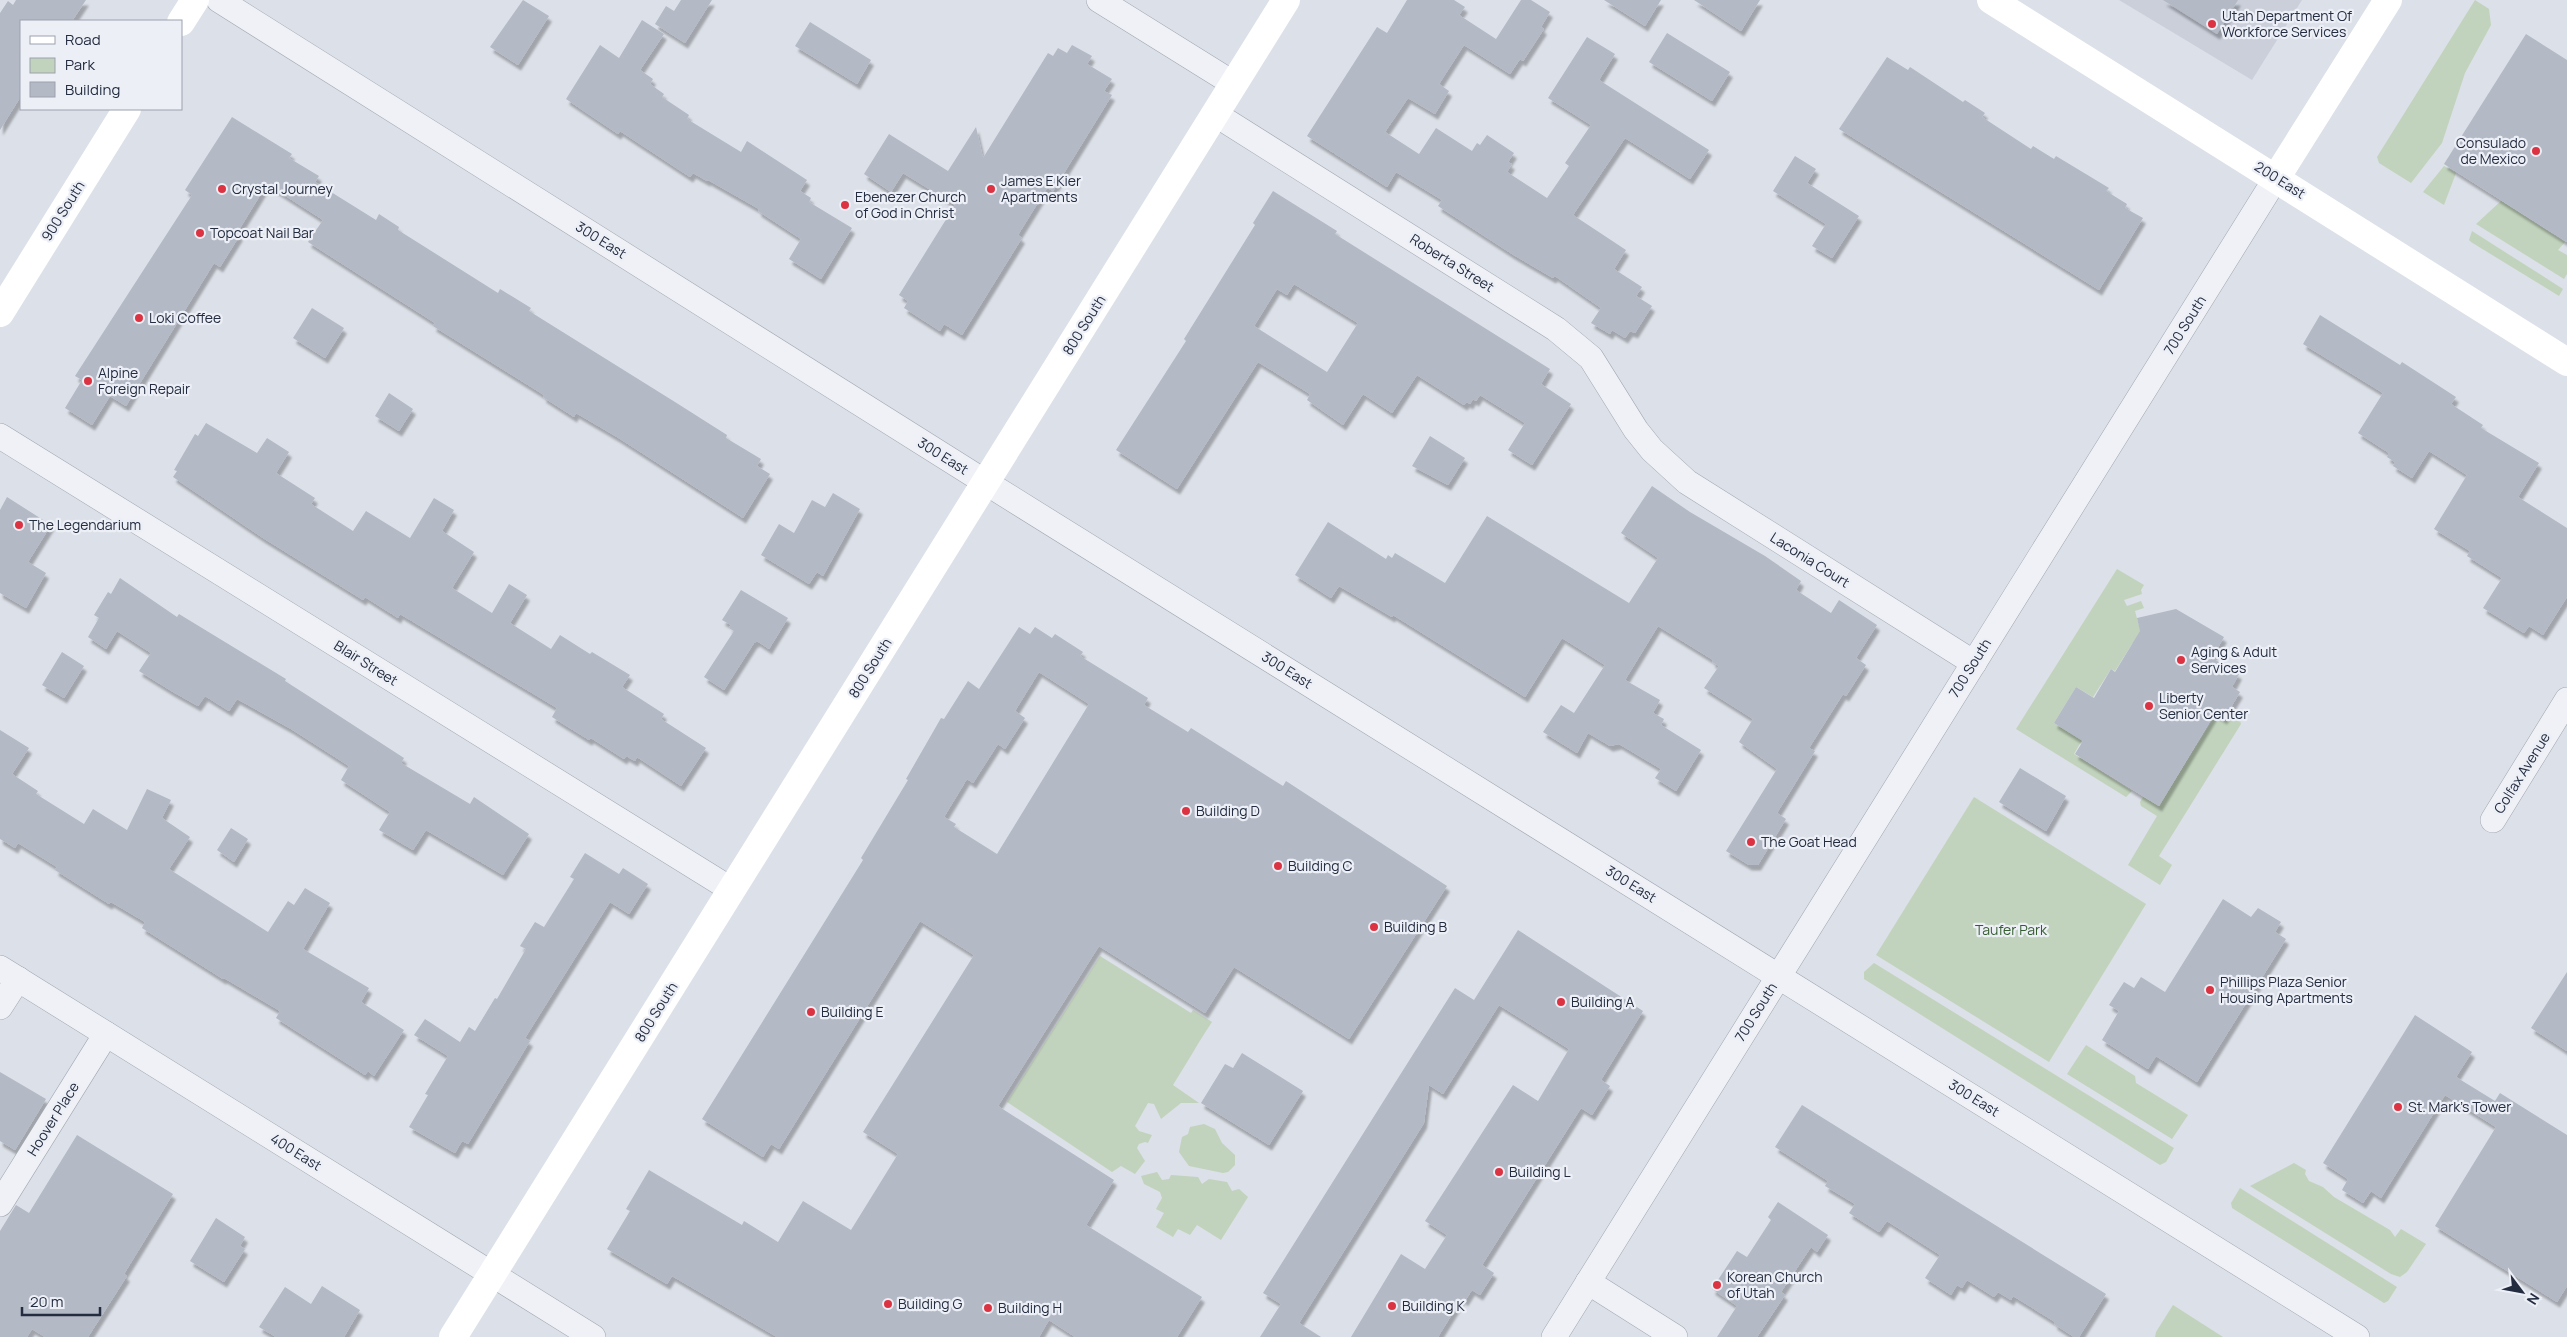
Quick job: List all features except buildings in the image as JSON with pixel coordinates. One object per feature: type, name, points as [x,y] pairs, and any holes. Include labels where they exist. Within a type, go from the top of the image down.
[{"type":"main road","points":[[182,20],[195,0]]},
{"type":"main road","name":"800 South","points":[[454,1337],[1286,0]]},
{"type":"main road","name":"200 East","points":[[1991,0],[2567,362]]},
{"type":"main road","name":"700 South","points":[[2276,178],[2388,0]]},
{"type":"main road","name":"900 South","points":[[0,313],[126,110]]},
{"type":"street","name":"300 East","points":[[219,0],[986,482],[2357,1337]]},
{"type":"street","points":[[1099,0],[1234,84]]},
{"type":"street","name":"Roberta Street","points":[[1215,114],[1556,329],[1575,343],[1591,358],[1636,430],[1652,450]]},
{"type":"street","name":"700 South","points":[[1554,1337],[2276,178]]},
{"type":"street","name":"Blair Street","points":[[0,436],[732,890]]},
{"type":"street","name":"Laconia Court","points":[[1652,450],[1687,482],[1705,494],[1974,662]]},
{"type":"street","name":"Colfax Avenue","points":[[2493,820],[2567,700]]},
{"type":"street","points":[[0,1007],[9,973]]},
{"type":"street","name":"400 East","points":[[9,973],[592,1337]]},
{"type":"street","name":"Hoover Place","points":[[0,1204],[106,1034]]},
{"type":"street","points":[[1588,1282],[1675,1337]]},
{"type":"shaded area","points":[[2119,0],[2302,0],[2252,80]]},
{"type":"green space","points":[[2475,0],[2489,9],[2491,25],[2465,73],[2442,143],[2411,183],[2379,163],[2377,157]]},
{"type":"green space","points":[[2444,166],[2456,173],[2444,205],[2423,192]]},
{"type":"green space","points":[[2501,201],[2565,242],[2558,250],[2567,255],[2567,274],[2564,279],[2476,224]]},
{"type":"green space","points":[[2472,231],[2563,289],[2559,296],[2471,242],[2469,240]]},
{"type":"green space","points":[[2117,569],[2144,585],[2141,590],[2142,594],[2124,600],[2127,606],[2141,601],[2144,608],[2135,611],[2142,637],[2132,644],[2115,671],[2111,669],[2093,697],[2076,687],[2054,723],[2082,740],[2074,754],[2132,791],[2126,797],[2016,729]]},
{"type":"green space","points":[[2235,713],[2239,716],[2241,724],[2159,856],[2172,865],[2160,885],[2128,865],[2157,816],[2141,806],[2140,802],[2143,797],[2159,806],[2216,714],[2224,719],[2228,714]]},
{"type":"green space","name":"Taufer Park","points":[[1974,797],[2146,904],[2049,1062],[1876,955]]},
{"type":"green space","points":[[1100,956],[1191,1013],[1193,1010],[1212,1022],[1173,1085],[1199,1103],[1181,1103],[1161,1119],[1154,1104],[1148,1103],[1135,1126],[1139,1131],[1152,1135],[1148,1143],[1139,1144],[1137,1148],[1145,1161],[1135,1174],[1121,1166],[1112,1172],[1007,1102]]},
{"type":"green space","points":[[1874,963],[2174,1148],[2166,1162],[2160,1165],[1864,979],[1864,972]]},
{"type":"green space","points":[[2086,1045],[2135,1076],[2136,1083],[2188,1115],[2172,1139],[2067,1074]]},
{"type":"green space","points":[[1204,1124],[1215,1129],[1222,1143],[1235,1155],[1235,1165],[1228,1172],[1223,1173],[1189,1166],[1179,1152],[1182,1137],[1188,1134],[1190,1127]]},
{"type":"green space","points":[[2294,1163],[2306,1170],[2305,1174],[2309,1181],[2323,1187],[2334,1197],[2390,1230],[2395,1237],[2401,1229],[2426,1244],[2407,1272],[2400,1277],[2391,1274],[2250,1186]]},
{"type":"green space","points":[[1157,1172],[1162,1180],[1169,1179],[1171,1175],[1198,1177],[1202,1184],[1209,1179],[1227,1182],[1232,1191],[1239,1189],[1248,1197],[1221,1240],[1197,1225],[1190,1235],[1178,1229],[1173,1237],[1156,1227],[1164,1213],[1156,1209],[1162,1198],[1160,1192],[1144,1184],[1141,1176]]},
{"type":"green space","points":[[2240,1188],[2397,1287],[2388,1301],[2384,1303],[2232,1208],[2231,1203]]},
{"type":"green space","points":[[2173,1305],[2223,1337],[2155,1337],[2156,1332]]},
{"type":"place","name":"Utah Department Of Workforce Services","points":[[2212,24]]},
{"type":"place","name":"Consulado de Mexico","points":[[2536,151]]},
{"type":"place","name":"Crystal Journey","points":[[222,189]]},
{"type":"place","name":"James E Kier Apartments","points":[[991,189]]},
{"type":"place","name":"Ebenezer Church of God in Christ","points":[[845,205]]},
{"type":"place","name":"Topcoat Nail Bar","points":[[200,233]]},
{"type":"place","name":"Loki Coffee","points":[[139,318]]},
{"type":"place","name":"Alpine Foreign Repair","points":[[88,381]]},
{"type":"place","name":"The Legendarium","points":[[19,525]]},
{"type":"place","name":"Aging & Adult Services","points":[[2181,660]]},
{"type":"place","name":"Liberty Senior Center","points":[[2149,706]]},
{"type":"place","name":"Building D","points":[[1186,811]]},
{"type":"place","name":"The Goat Head","points":[[1751,842]]},
{"type":"place","name":"Building C","points":[[1278,866]]},
{"type":"place","name":"Building B","points":[[1374,927]]},
{"type":"place","name":"Phillips Plaza Senior Housing Apartments","points":[[2210,990]]},
{"type":"place","name":"Building A","points":[[1561,1002]]},
{"type":"place","name":"Building E","points":[[811,1012]]},
{"type":"place","name":"St. Mark's Tower","points":[[2398,1107]]},
{"type":"place","name":"Building L","points":[[1499,1172]]},
{"type":"place","name":"Korean Church of Utah","points":[[1717,1285]]},
{"type":"place","name":"Building G","points":[[888,1304]]},
{"type":"place","name":"Building K","points":[[1392,1306]]},
{"type":"place","name":"Building H","points":[[988,1308]]}]
